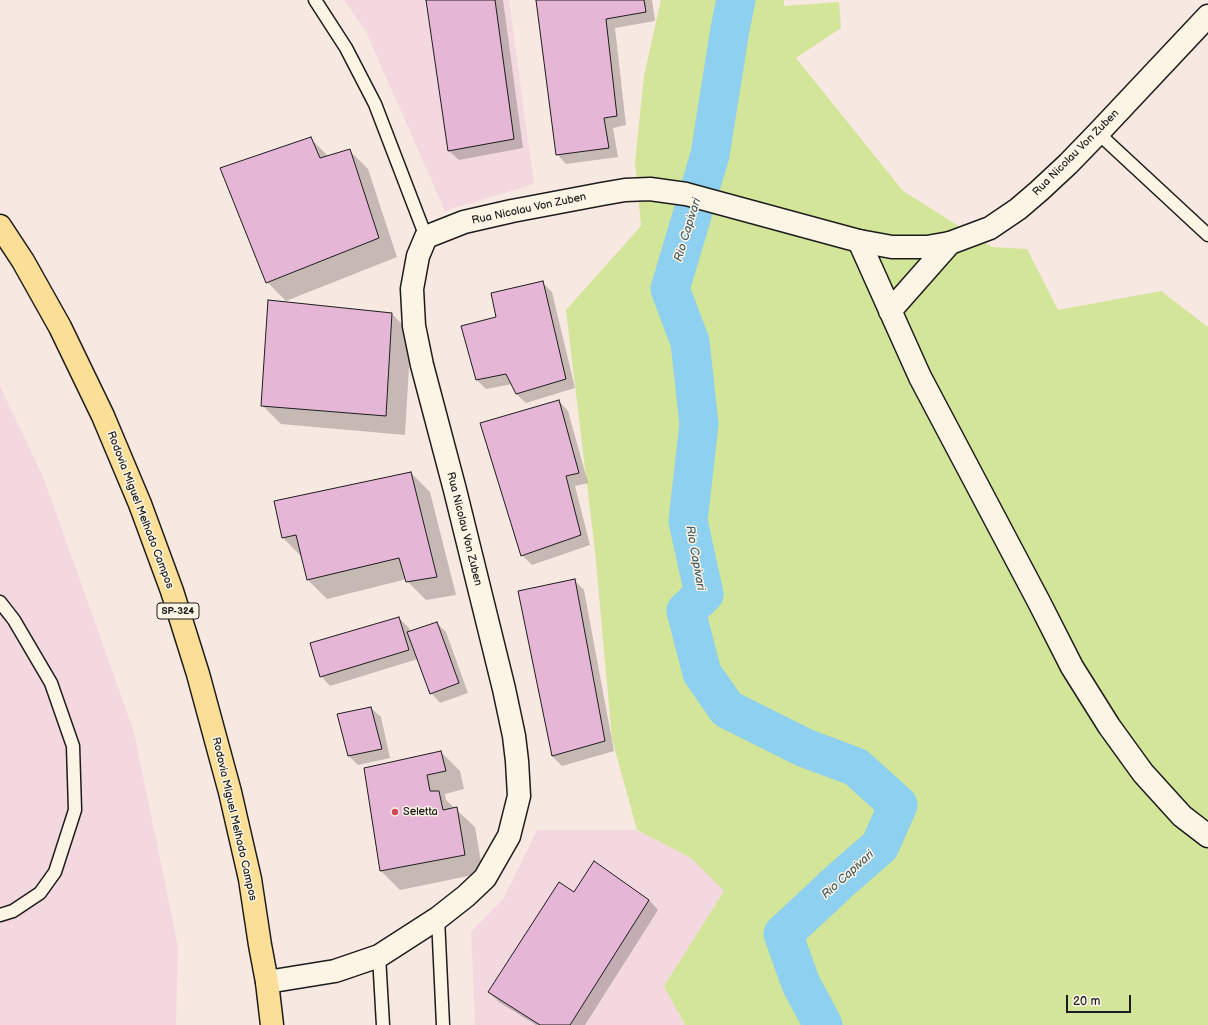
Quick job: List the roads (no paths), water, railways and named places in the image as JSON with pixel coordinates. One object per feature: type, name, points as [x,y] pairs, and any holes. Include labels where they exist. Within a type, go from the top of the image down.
[{"type":"highway","name":"Rodovia Miguel Melhado Campos","points":[[0,226],[23,262],[60,327],[103,416],[140,504],[172,591],[198,674],[230,792],[250,879],[267,982],[272,1025]]},
{"type":"street","name":"Rua Nicolau Von Zuben","points":[[267,982],[335,971],[379,956],[438,918],[466,896],[485,878],[509,836],[519,796],[514,736],[504,689],[455,490],[422,365],[414,326],[412,289],[418,256],[426,237],[471,220],[512,210],[625,190],[650,189],[686,194],[859,241],[892,247],[927,247],[950,243],[990,228],[1018,209],[1039,191],[1098,133],[1208,16]]},
{"type":"street","points":[[859,241],[920,377],[1072,667],[1109,726],[1143,773],[1182,816],[1208,836]]},
{"type":"street","points":[[890,311],[950,243]]},
{"type":"lane","points":[[315,0],[346,48],[375,104],[426,237]]},
{"type":"lane","points":[[1098,133],[1208,235]]},
{"type":"lane","points":[[0,602],[14,620],[51,683],[73,746],[75,810],[55,872],[40,893],[13,911],[0,915]]},
{"type":"lane","points":[[438,918],[443,1025]]},
{"type":"lane","points":[[379,956],[382,1025]]},
{"type":"waterway","name":"Rio Capivari","points":[[736,0],[710,155],[670,289],[690,342],[699,424],[688,521],[704,594],[686,611],[702,673],[727,709],[805,748],[856,767],[898,805],[880,846],[783,934],[801,984],[823,1025]]},
{"type":"place","name":"Seletta","points":[[395,812]]}]
